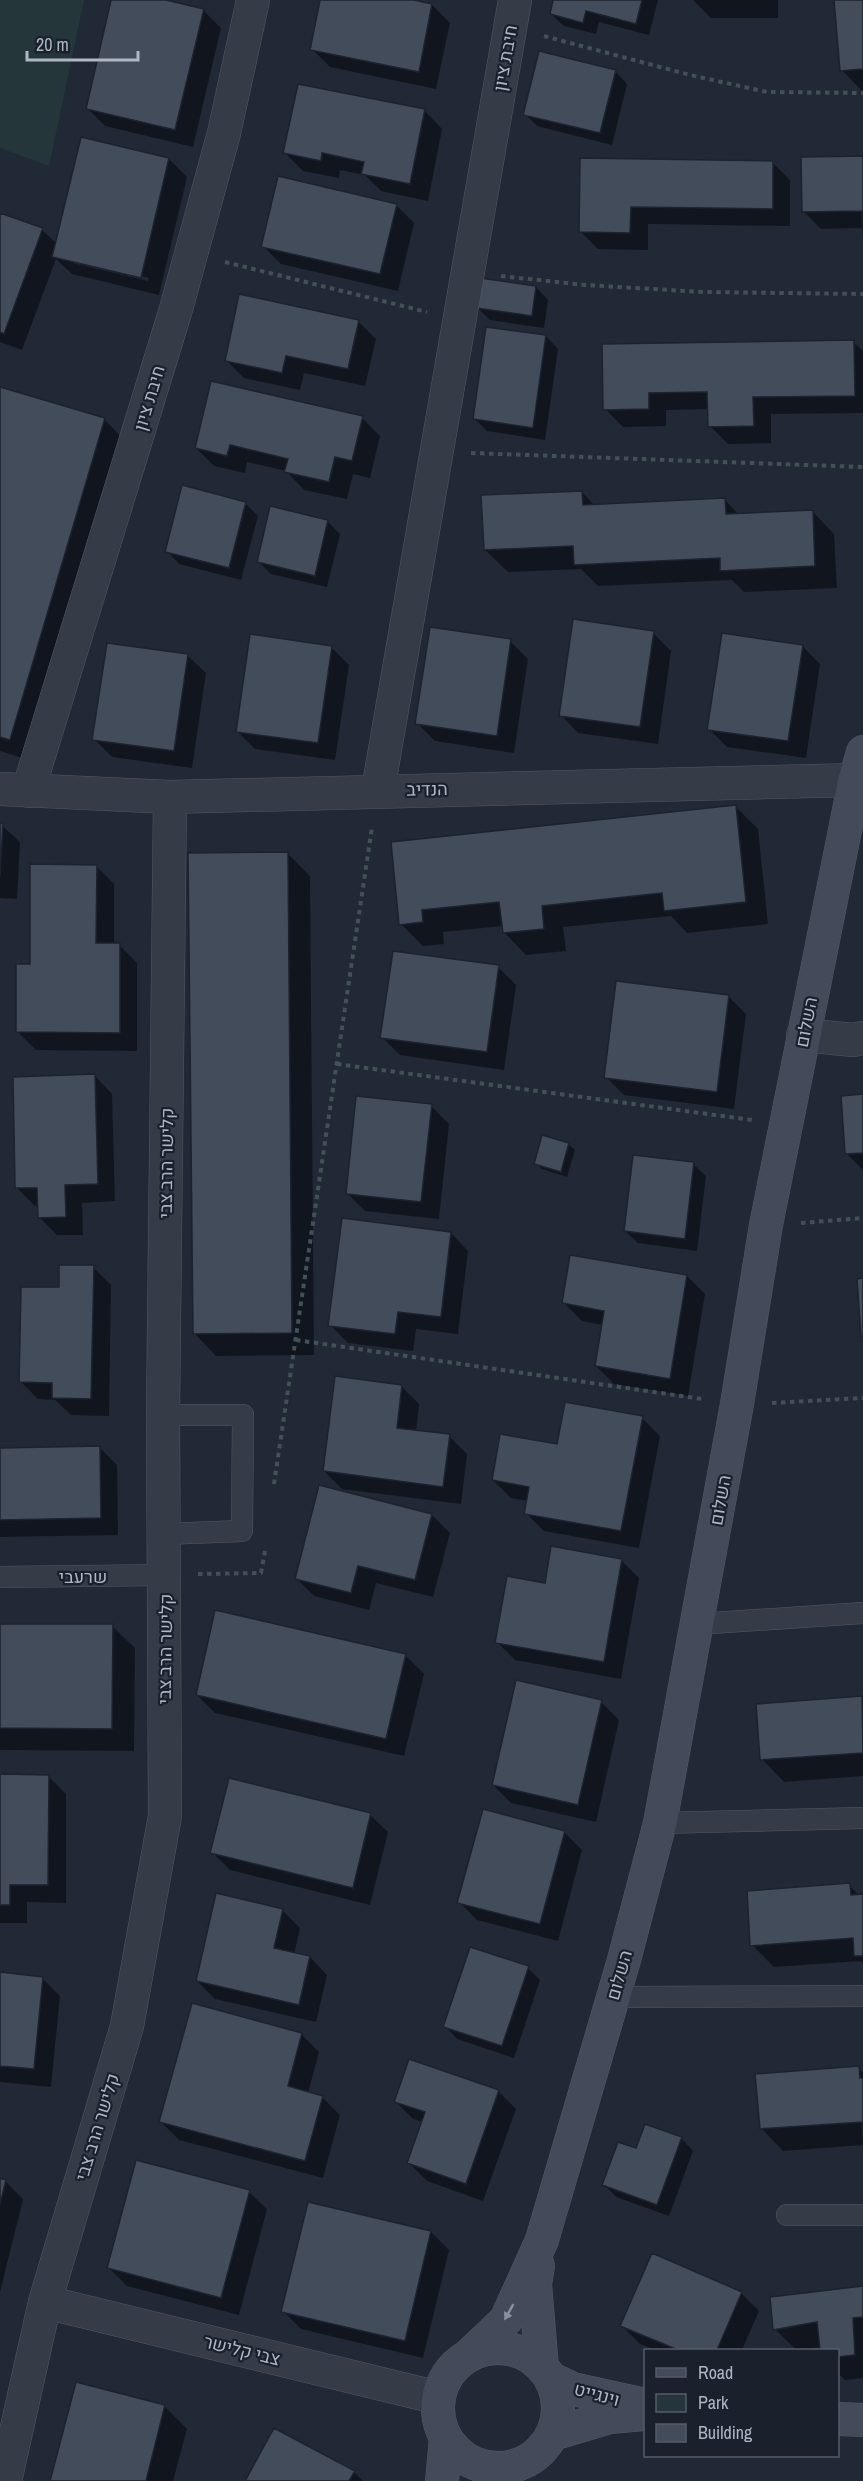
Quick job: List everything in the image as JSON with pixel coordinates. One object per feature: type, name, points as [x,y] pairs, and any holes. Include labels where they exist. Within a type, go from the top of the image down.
[{"type":"street","name":"חיבת ציון","points":[[14,790],[176,309],[224,133],[253,0]]},
{"type":"street","name":"חיבת ציון","points":[[378,790],[513,14]]},
{"type":"street","name":"הנדיב","points":[[14,790],[170,797],[378,790],[860,764]]},
{"type":"street","name":"השלום","points":[[546,2372],[535,2284],[542,2240],[613,1996],[660,1823],[737,1404],[766,1225],[860,764]]},
{"type":"street","name":"קלישר הרב צבי","points":[[5,2481],[45,2302],[128,2026],[165,1816],[163,1415],[170,797]]},
{"type":"street","points":[[803,1035],[853,1040],[863,1038]]},
{"type":"street","name":"השלום","points":[[467,2356],[506,2320],[542,2240]]},
{"type":"street","name":"צבי קלישר","points":[[45,2302],[439,2398]]},
{"type":"street","points":[[494,2481],[523,2462],[545,2445],[553,2434],[558,2415],[557,2396],[546,2372],[526,2355],[506,2349],[486,2349],[467,2356],[453,2368],[444,2381],[439,2398],[439,2419],[446,2438],[457,2452],[472,2462],[489,2467],[506,2467],[523,2462]]},
{"type":"street","name":"וינגייט","points":[[546,2372],[589,2393],[644,2405]]},
{"type":"street","name":"וינגייט","points":[[553,2434],[610,2417],[644,2414]]},
{"type":"street","points":[[839,2419],[863,2420]]},
{"type":"street","points":[[442,2481],[446,2438]]},
{"type":"lane","points":[[163,1415],[243,1415],[242,1531],[164,1534]]},
{"type":"lane","name":"שרעבי","points":[[0,1577],[165,1575]]},
{"type":"lane","points":[[697,1624],[863,1613]]},
{"type":"lane","points":[[660,1823],[863,1818]]},
{"type":"lane","points":[[613,1996],[863,1996]]},
{"type":"lane","points":[[787,2216],[863,2215]]},
{"type":"path","points":[[513,14],[690,75],[767,92],[863,93]]},
{"type":"path","points":[[191,254],[460,320]]},
{"type":"path","points":[[468,272],[585,285],[703,292],[863,294]]},
{"type":"path","points":[[437,451],[863,467]]},
{"type":"path","points":[[273,1491],[378,790]]},
{"type":"path","points":[[337,1064],[787,1125]]},
{"type":"path","points":[[766,1225],[863,1218]]},
{"type":"path","points":[[296,1340],[737,1404],[863,1398]]},
{"type":"path","points":[[165,1575],[261,1573],[265,1549]]},
{"type":"green space","points":[[0,0],[84,0],[49,166],[0,148]]},
{"type":"building","points":[[111,0],[166,0],[204,9],[175,130],[86,109]]},
{"type":"building","points":[[320,0],[414,0],[432,4],[419,72],[310,50]]},
{"type":"building","points":[[553,0],[642,0],[636,24],[586,11],[583,23],[550,14]]},
{"type":"building","points":[[834,0],[863,0],[863,69],[840,71]]},
{"type":"building","points":[[539,51],[616,70],[600,133],[523,115]]},
{"type":"building","points":[[298,84],[425,109],[410,184],[361,174],[364,162],[322,153],[321,161],[283,153]]},
{"type":"building","points":[[81,137],[169,158],[141,278],[52,257]]},
{"type":"building","points":[[863,156],[863,235],[862,211],[802,212],[801,157]]},
{"type":"building","points":[[580,158],[773,161],[773,209],[631,207],[630,233],[579,232]]},
{"type":"building","points":[[278,176],[397,204],[380,274],[261,247]]},
{"type":"building","points":[[0,213],[43,228],[4,334],[0,332]]},
{"type":"building","points":[[480,278],[536,286],[532,316],[476,308]]},
{"type":"building","points":[[239,294],[359,320],[348,369],[286,356],[282,373],[225,361]]},
{"type":"building","points":[[486,327],[546,335],[533,428],[473,419]]},
{"type":"building","points":[[854,340],[855,396],[753,397],[754,426],[708,427],[707,392],[649,393],[649,409],[603,410],[602,344]]},
{"type":"building","points":[[211,381],[363,416],[352,461],[335,457],[329,482],[284,472],[288,459],[230,445],[227,456],[195,448]]},
{"type":"building","points":[[0,387],[105,418],[10,740],[0,737]]},
{"type":"building","points":[[182,485],[246,502],[229,568],[165,552]]},
{"type":"building","points":[[582,491],[583,505],[725,498],[726,514],[813,510],[815,566],[720,571],[720,558],[574,565],[573,546],[484,550],[481,495]]},
{"type":"building","points":[[270,506],[328,520],[315,576],[257,562]]},
{"type":"building","points":[[573,619],[654,631],[640,727],[559,716]]},
{"type":"building","points":[[430,627],[511,639],[497,736],[415,724]]},
{"type":"building","points":[[722,633],[803,645],[788,741],[707,730]]},
{"type":"building","points":[[250,634],[332,646],[318,743],[236,732]]},
{"type":"building","points":[[107,643],[188,654],[174,751],[92,740]]},
{"type":"building","points":[[736,805],[746,902],[664,911],[662,893],[542,906],[544,929],[503,933],[499,902],[422,910],[423,922],[399,925],[391,842]]},
{"type":"building","points":[[0,823],[3,823],[0,876]]},
{"type":"building","points":[[288,852],[292,1333],[193,1334],[188,853]]},
{"type":"building","points":[[30,864],[97,865],[96,943],[120,943],[120,1033],[16,1032],[16,964],[30,964]]},
{"type":"building","points":[[393,951],[499,965],[487,1052],[380,1038]]},
{"type":"building","points":[[616,981],[729,995],[717,1092],[604,1078]]},
{"type":"building","points":[[95,1074],[98,1184],[65,1185],[66,1217],[38,1218],[37,1188],[15,1188],[13,1077]]},
{"type":"building","points":[[863,1094],[863,1153],[845,1154],[841,1096]]},
{"type":"building","points":[[356,1096],[432,1104],[421,1202],[346,1194]]},
{"type":"building","points":[[542,1135],[569,1143],[561,1172],[534,1164]]},
{"type":"building","points":[[633,1155],[694,1162],[685,1239],[624,1231]]},
{"type":"building","points":[[342,1218],[451,1232],[441,1317],[398,1312],[395,1334],[328,1326]]},
{"type":"building","points":[[570,1255],[687,1275],[670,1379],[595,1366],[604,1311],[562,1303]]},
{"type":"building","points":[[59,1265],[94,1265],[91,1399],[52,1398],[52,1383],[19,1382],[21,1287],[59,1287]]},
{"type":"building","points":[[863,1278],[863,1336],[861,1337],[857,1279]]},
{"type":"building","points":[[335,1376],[402,1385],[397,1428],[450,1434],[443,1487],[323,1471]]},
{"type":"building","points":[[565,1402],[643,1416],[621,1531],[524,1514],[529,1487],[492,1480],[500,1434],[557,1444]]},
{"type":"building","points":[[100,1446],[101,1518],[0,1520],[0,1448]]},
{"type":"building","points":[[319,1485],[432,1514],[415,1580],[358,1566],[351,1593],[295,1579]]},
{"type":"building","points":[[551,1546],[622,1559],[604,1662],[495,1643],[507,1576],[545,1583]]},
{"type":"building","points":[[215,1610],[406,1654],[386,1739],[196,1695]]},
{"type":"building","points":[[0,1624],[113,1624],[112,1729],[0,1728]]},
{"type":"building","points":[[516,1680],[602,1700],[578,1805],[492,1785]]},
{"type":"building","points":[[862,1696],[863,1753],[760,1760],[756,1704]]},
{"type":"building","points":[[0,1774],[49,1775],[48,1885],[10,1885],[10,1905],[0,1905]]},
{"type":"building","points":[[229,1778],[371,1813],[353,1888],[210,1853]]},
{"type":"building","points":[[483,1809],[565,1831],[540,1924],[457,1903]]},
{"type":"building","points":[[850,1883],[851,1895],[863,1894],[863,1956],[854,1956],[853,1938],[750,1946],[747,1891]]},
{"type":"building","points":[[216,1893],[283,1909],[274,1948],[310,1956],[299,2005],[196,1981]]},
{"type":"building","points":[[470,1947],[529,1966],[502,2046],[443,2027]]},
{"type":"building","points":[[0,1972],[43,1977],[34,2069],[0,2066]]},
{"type":"building","points":[[192,2003],[302,2033],[288,2086],[323,2096],[305,2161],[159,2122]]},
{"type":"building","points":[[409,2059],[499,2090],[466,2184],[407,2163],[425,2112],[394,2102]]},
{"type":"building","points":[[859,2066],[860,2078],[863,2078],[863,2140],[862,2122],[760,2129],[755,2074]]},
{"type":"building","points":[[645,2124],[682,2137],[657,2205],[602,2185],[618,2142],[636,2148]]},
{"type":"building","points":[[136,2160],[250,2190],[221,2298],[107,2268]]},
{"type":"building","points":[[0,2178],[6,2180],[0,2204]]},
{"type":"building","points":[[308,2202],[431,2231],[405,2341],[281,2312]]},
{"type":"building","points":[[652,2253],[742,2292],[717,2349],[676,2349],[620,2326]]},
{"type":"building","points":[[863,2286],[863,2317],[853,2318],[855,2355],[839,2357],[839,2349],[820,2349],[817,2322],[773,2330],[770,2297]]},
{"type":"building","points":[[76,2382],[165,2405],[146,2481],[50,2481]]},
{"type":"building","points":[[274,2428],[355,2471],[349,2481],[245,2481]]}]
